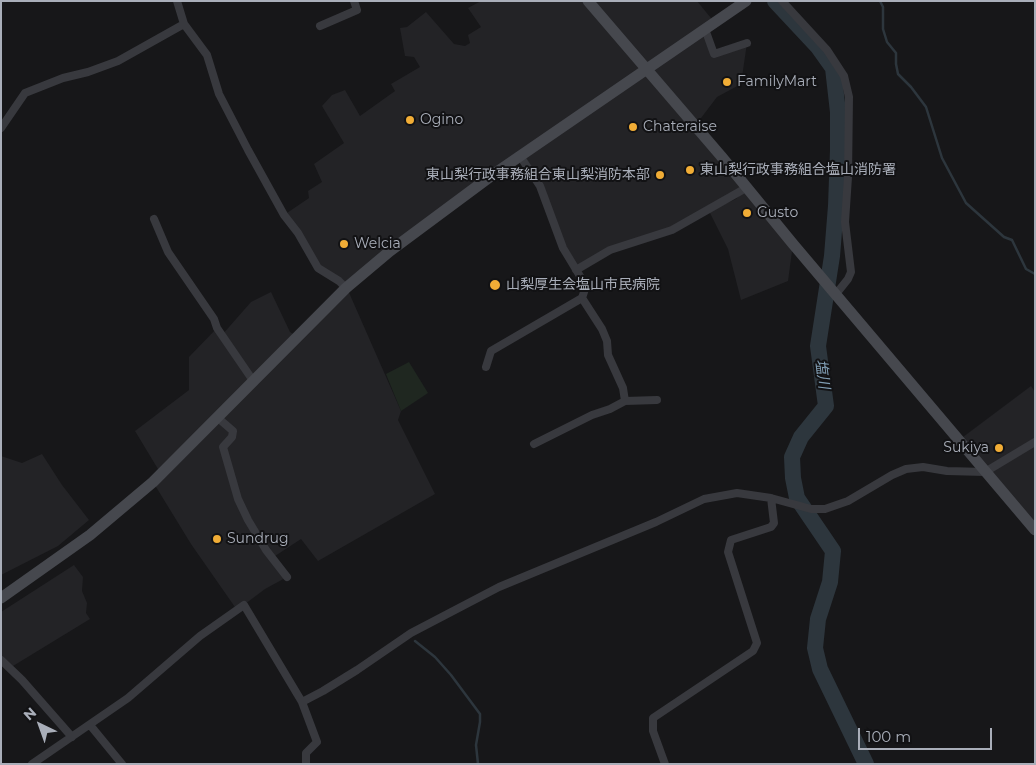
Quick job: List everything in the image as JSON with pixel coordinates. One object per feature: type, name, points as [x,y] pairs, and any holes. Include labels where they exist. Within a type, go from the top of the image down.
[{"type":"street","points":[[177,1],[184,24],[207,55],[220,94],[284,215],[298,233],[318,268],[339,281],[346,288]]},
{"type":"street","points":[[320,26],[357,10],[354,1]]},
{"type":"street","points":[[588,1],[721,156],[813,268],[1035,530]]},
{"type":"street","points":[[1,598],[63,556],[134,499],[218,418],[346,288],[390,250],[520,156],[746,1]]},
{"type":"street","points":[[782,1],[827,50],[844,76],[849,97],[848,177],[844,222],[851,272],[836,294]]},
{"type":"street","points":[[1,128],[25,92],[118,61],[184,24]]},
{"type":"street","points":[[705,29],[714,54],[747,43]]},
{"type":"street","points":[[486,367],[490,351],[582,298],[586,286],[563,248],[540,186],[520,156]]},
{"type":"street","points":[[576,270],[610,250],[672,230],[746,188]]},
{"type":"street","points":[[154,219],[168,252],[254,382]]},
{"type":"street","points":[[582,298],[602,329],[607,341],[608,356],[623,388],[625,401]]},
{"type":"street","points":[[534,444],[625,401],[657,400]]},
{"type":"street","points":[[218,418],[233,432],[232,438],[223,447],[238,499],[248,520],[287,577]]},
{"type":"street","points":[[302,702],[357,670],[411,633],[507,583],[656,522],[704,499],[737,493],[771,498],[811,509],[825,509],[848,500],[906,469],[922,467],[947,471],[985,472],[1035,442]]},
{"type":"street","points":[[665,764],[653,731],[653,718],[753,651],[757,643],[728,552],[731,540],[771,527],[774,523],[771,498]]},
{"type":"street","points":[[32,764],[128,698],[200,636],[244,605],[302,702],[317,742],[306,753],[306,764]]},
{"type":"street","points":[[1,660],[22,680],[72,737]]},
{"type":"street","points":[[90,725],[122,764]]},
{"type":"shaded area","points":[[481,1],[697,1],[715,23],[705,29],[714,54],[747,43],[741,84],[717,97],[695,126],[793,244],[788,281],[741,300],[728,249],[709,211],[736,199],[745,189],[672,230],[610,250],[576,270],[540,186],[520,156],[347,288],[401,411],[398,420],[435,494],[318,561],[301,539],[272,558],[287,577],[265,589],[237,610],[191,544],[153,482],[161,474],[135,431],[189,390],[189,357],[217,328],[222,335],[251,302],[271,292],[290,332],[298,337],[346,288],[318,268],[284,215],[309,198],[308,191],[322,182],[314,164],[344,143],[322,106],[332,95],[345,90],[360,116],[395,91],[391,84],[420,67],[414,57],[405,56],[400,28],[407,27],[426,12],[454,44],[465,46],[470,43],[468,35],[481,27],[468,8]]},
{"type":"shaded area","points":[[409,362],[428,393],[401,411],[386,374]]},
{"type":"shaded area","points":[[1031,386],[1035,392],[1035,530],[959,440]]},
{"type":"shaded area","points":[[42,454],[62,485],[89,520],[58,546],[1,575],[1,456],[22,463]]},
{"type":"shaded area","points":[[74,565],[83,577],[82,591],[87,603],[86,613],[90,619],[13,666],[1,656],[1,612]]},
{"type":"waterway","name":"塩川","points":[[775,1],[818,47],[833,68],[838,112],[836,206],[832,256],[818,346],[826,406],[801,437],[792,457],[793,478],[797,498],[833,551],[830,582],[818,619],[815,648],[820,669],[866,764]]},
{"type":"waterway","points":[[880,1],[883,7],[883,29],[887,42],[896,53],[898,74],[911,87],[926,107],[942,158],[966,203],[1004,237],[1012,240],[1026,269],[1035,274]]},
{"type":"waterway","points":[[415,641],[435,657],[480,714],[476,745],[478,764]]},
{"type":"place","name":"FamilyMart","points":[[727,82]]},
{"type":"place","name":"Ogino","points":[[410,120]]},
{"type":"place","name":"Chateraise","points":[[633,127]]},
{"type":"place","name":"東山梨行政事務組合塩山消防署","points":[[690,170]]},
{"type":"place","name":"東山梨行政事務組合東山梨消防本部","points":[[660,175]]},
{"type":"place","name":"Gusto","points":[[747,213]]},
{"type":"place","name":"Welcia","points":[[344,244]]},
{"type":"place","name":"山梨厚生会塩山市民病院","points":[[495,285]]},
{"type":"place","name":"Sukiya","points":[[999,448]]},
{"type":"place","name":"Sundrug","points":[[217,539]]}]
